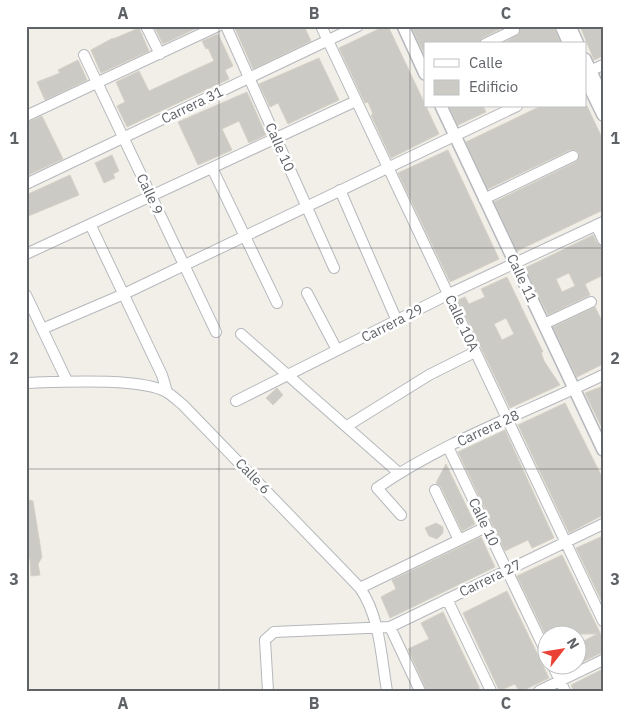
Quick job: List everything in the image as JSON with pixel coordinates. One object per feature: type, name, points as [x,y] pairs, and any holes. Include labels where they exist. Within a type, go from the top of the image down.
[{"type":"street","points":[[146,26],[160,54]]},
{"type":"street","points":[[26,116],[98,84],[218,26]]},
{"type":"street","name":"Calle 10","points":[[226,26],[334,268]]},
{"type":"street","name":"Calle 10A","points":[[321,26],[603,620]]},
{"type":"street","name":"Carrera 31","points":[[26,184],[358,26]]},
{"type":"street","points":[[403,26],[424,71]]},
{"type":"street","points":[[561,26],[568,42]]},
{"type":"street","points":[[570,26],[577,42]]},
{"type":"street","points":[[489,42],[514,30]]},
{"type":"street","name":"Calle 9","points":[[84,55],[216,332]]},
{"type":"street","points":[[587,74],[603,65]]},
{"type":"street","points":[[587,74],[603,97]]},
{"type":"street","points":[[587,74],[603,116]]},
{"type":"street","points":[[26,254],[91,226],[151,196],[356,101]]},
{"type":"street","name":"Calle 11","points":[[442,108],[603,450]]},
{"type":"street","points":[[42,329],[184,266],[514,108]]},
{"type":"street","points":[[484,199],[573,156]]},
{"type":"street","points":[[212,168],[278,303]]},
{"type":"street","points":[[340,190],[397,321]]},
{"type":"street","points":[[599,224],[603,240]]},
{"type":"street","name":"Carrera 29","points":[[236,400],[449,294],[599,224]]},
{"type":"street","points":[[91,226],[162,375],[167,392]]},
{"type":"street","points":[[307,293],[337,350]]},
{"type":"street","points":[[26,295],[67,381]]},
{"type":"street","points":[[544,324],[592,302]]},
{"type":"street","points":[[242,334],[399,472]]},
{"type":"street","points":[[347,426],[429,375],[475,352]]},
{"type":"street","name":"Carrera 28","points":[[401,515],[377,488],[399,472],[507,418],[603,375]]},
{"type":"street","name":"Calle 6","points":[[26,383],[67,381],[135,384],[167,392],[215,436],[360,588],[372,610],[387,691]]},
{"type":"street","name":"Calle 10","points":[[448,447],[536,631]]},
{"type":"street","points":[[435,490],[459,540]]},
{"type":"street","name":"Carrera 27","points":[[268,691],[266,640],[268,635],[274,632],[390,626],[603,524]]},
{"type":"street","points":[[360,588],[486,527]]},
{"type":"street","points":[[447,599],[491,691]]},
{"type":"street","points":[[390,626],[420,691]]},
{"type":"street","points":[[539,691],[603,660]]},
{"type":"street","points":[[557,674],[565,691]]},
{"type":"building","points":[[154,26],[201,26],[163,44]]},
{"type":"building","points":[[234,26],[304,26],[311,41],[253,69]]},
{"type":"building","points":[[388,26],[424,102],[424,108],[427,108],[439,134],[391,158],[371,115],[373,114],[368,102],[365,103],[339,48]]},
{"type":"building","points":[[411,26],[506,26],[482,38],[479,42],[424,42],[424,53]]},
{"type":"building","points":[[520,26],[553,26],[560,42],[505,42],[519,34]]},
{"type":"building","points":[[580,26],[603,26],[603,56],[594,60]]},
{"type":"building","points":[[139,28],[149,51],[101,73],[91,50],[113,38]]},
{"type":"building","points":[[218,34],[233,66],[225,70],[229,79],[127,127],[117,106],[125,102],[116,82],[139,71],[149,91],[214,61],[208,48],[206,49],[202,41]]},
{"type":"building","points":[[319,58],[339,100],[288,124],[278,103],[270,107],[259,84]]},
{"type":"building","points":[[78,60],[87,80],[45,100],[37,82],[60,73],[58,70]]},
{"type":"building","points":[[247,92],[266,135],[249,143],[239,121],[222,129],[232,150],[198,165],[178,122]]},
{"type":"building","points":[[587,106],[603,140],[603,210],[517,251],[494,202],[576,162],[579,153],[576,150],[570,150],[488,189],[466,142],[537,108],[586,108]]},
{"type":"building","points":[[450,108],[484,108],[486,112],[458,125]]},
{"type":"building","points":[[42,116],[63,159],[26,176],[26,123]]},
{"type":"building","points":[[448,150],[499,259],[450,282],[398,173]]},
{"type":"building","points":[[112,155],[119,171],[113,174],[115,178],[104,183],[95,163]]},
{"type":"building","points":[[70,175],[79,195],[26,217],[26,195]]},
{"type":"building","points":[[593,235],[597,243],[603,247],[603,275],[585,284],[590,295],[548,315],[525,268]],"holes":[[[569,273],[575,286],[562,292],[556,279]]]},
{"type":"building","points":[[507,277],[543,352],[541,352],[544,361],[560,385],[510,408],[458,300],[465,297],[469,304],[485,297],[481,289]],"holes":[[[506,318],[514,334],[502,340],[494,324]]]},
{"type":"building","points":[[595,307],[603,323],[603,364],[577,377],[553,327]]},
{"type":"building","points":[[603,386],[603,430],[585,393]]},
{"type":"building","points":[[277,388],[283,395],[273,405],[266,398]]},
{"type":"building","points":[[565,403],[603,479],[603,515],[569,533],[518,425]]},
{"type":"building","points":[[505,430],[554,538],[532,548],[528,540],[505,551],[458,452]]},
{"type":"building","points":[[446,464],[475,524],[462,531],[441,487],[436,483]]},
{"type":"building","points":[[26,499],[33,501],[42,557],[38,564],[40,575],[31,576],[30,559],[26,559]]},
{"type":"building","points":[[436,523],[443,527],[443,533],[437,539],[429,536],[425,528]]},
{"type":"building","points":[[603,536],[603,604],[576,548]]},
{"type":"building","points":[[481,537],[495,567],[390,618],[381,597],[396,589],[392,580]]},
{"type":"building","points":[[562,555],[603,639],[603,652],[586,660],[586,640],[597,634],[586,634],[586,624],[540,624],[517,576]]},
{"type":"building","points":[[507,591],[536,651],[536,674],[547,674],[549,678],[522,691],[519,691],[515,684],[501,690],[498,688],[463,613]]},
{"type":"building","points":[[443,612],[479,687],[479,691],[427,691],[408,649],[429,639],[421,623]]},
{"type":"building","points":[[603,669],[603,691],[574,691],[571,685]]}]
